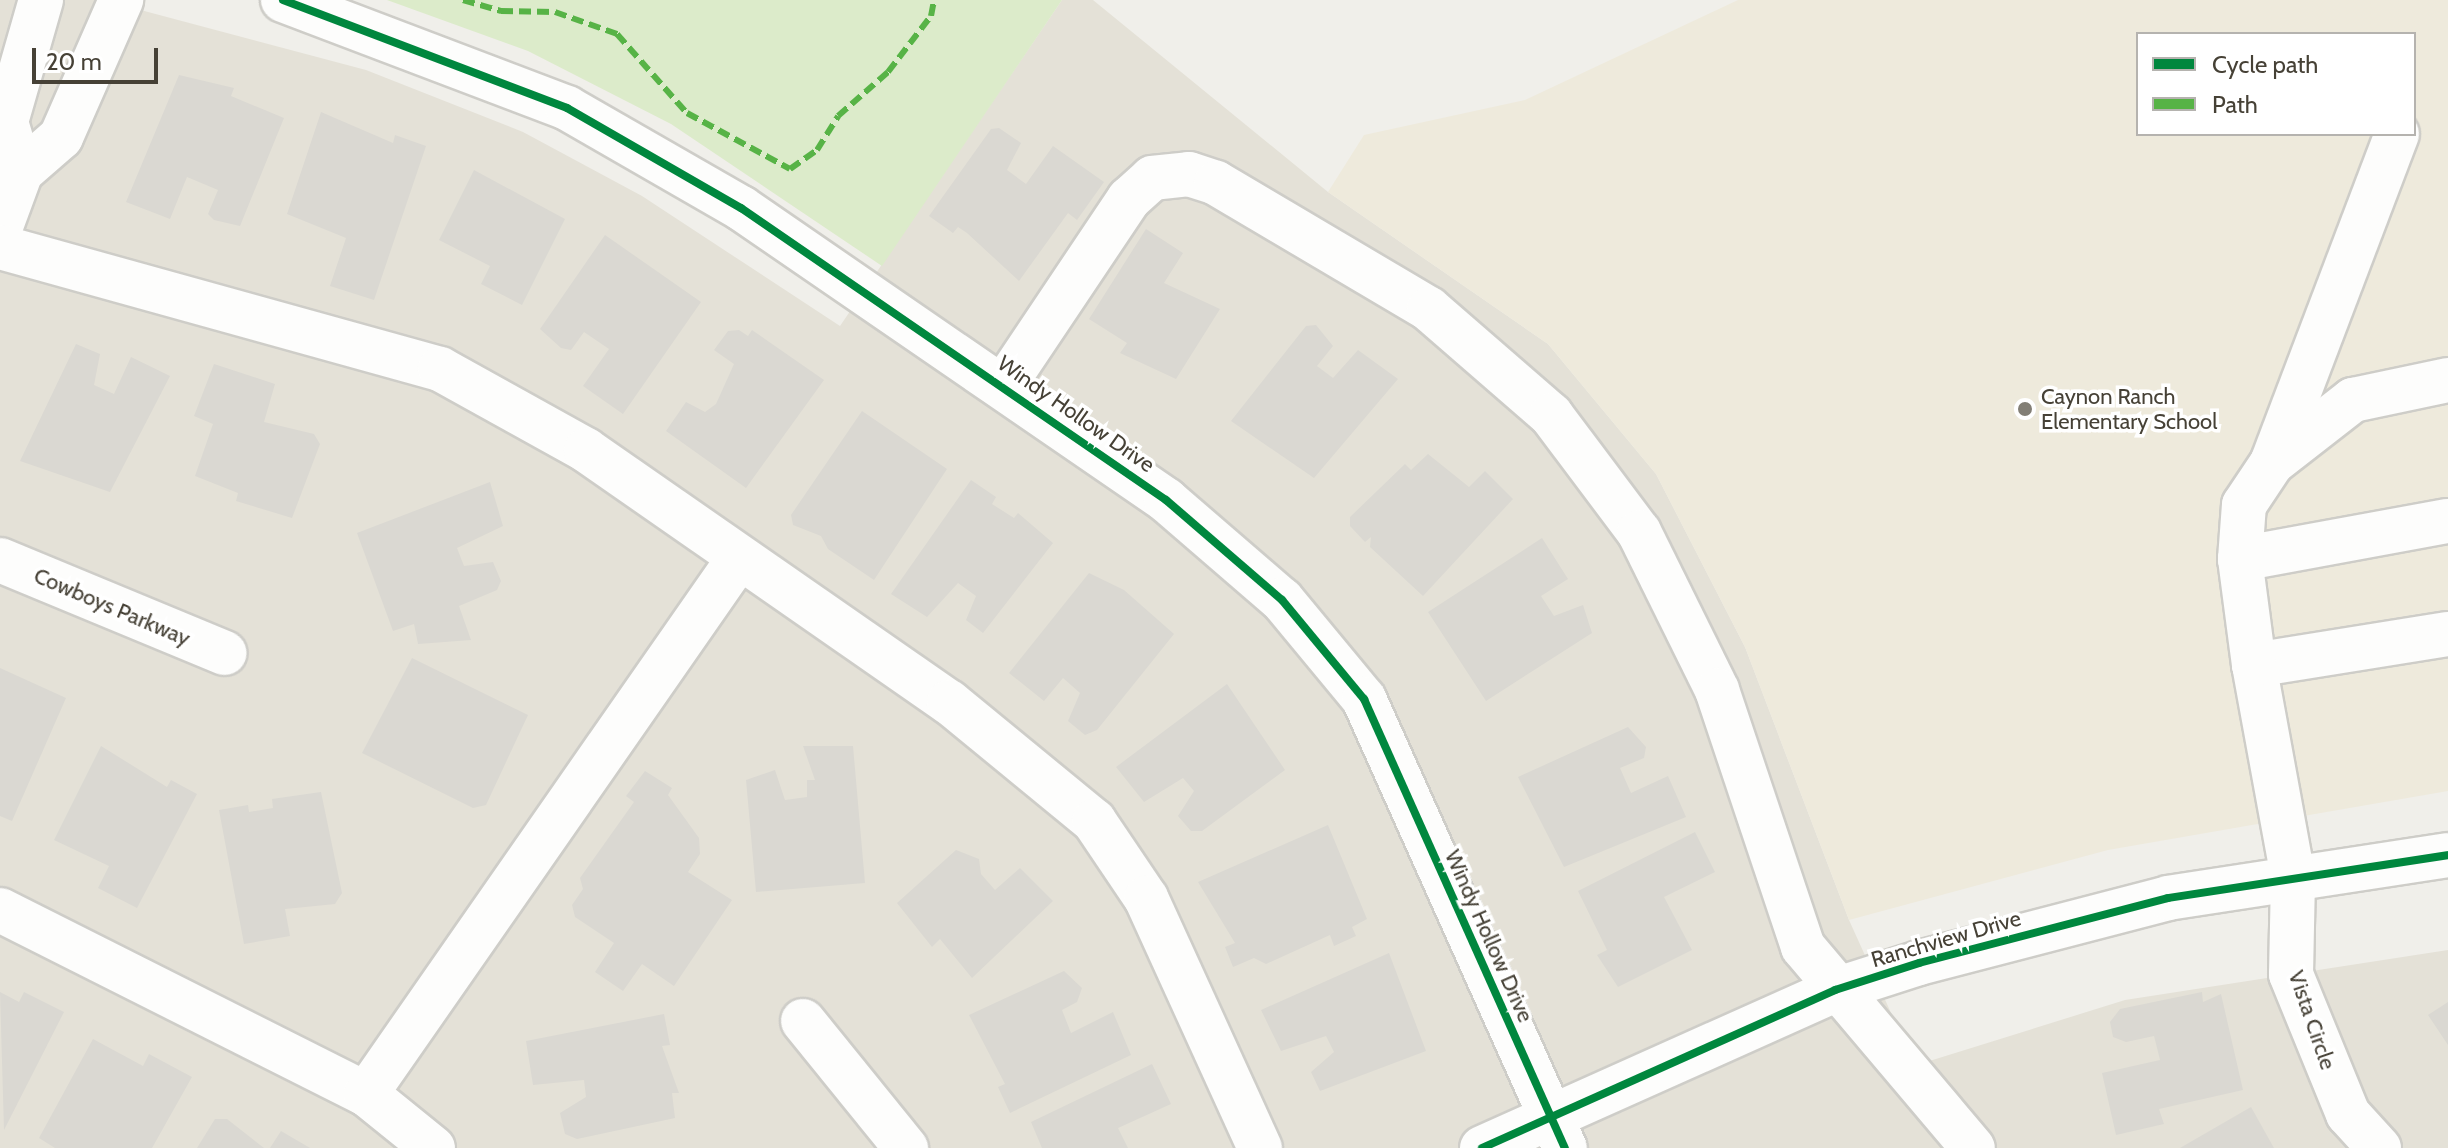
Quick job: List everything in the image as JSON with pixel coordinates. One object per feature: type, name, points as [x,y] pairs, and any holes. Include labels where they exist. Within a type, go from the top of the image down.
[{"type":"street","points":[[21,172],[6,122],[41,0]]},
{"type":"street","points":[[0,229],[21,172],[61,137],[121,0]]},
{"type":"street","name":"Windy Hollow Drive","points":[[283,0],[567,108],[741,208],[1005,384],[1166,500],[1282,600],[1364,699],[1558,1134]]},
{"type":"street","points":[[2272,463],[2396,136]]},
{"type":"street","points":[[1005,384],[1129,199],[1152,178],[1189,174],[1216,183],[1429,309],[1551,415],[1639,532],[1717,690],[1803,947],[1835,990],[1973,1148]]},
{"type":"street","points":[[0,247],[440,369],[586,450],[949,702],[1094,821],[1146,898],[1260,1148]]},
{"type":"street","points":[[2272,463],[2353,400],[2448,380]]},
{"type":"street","name":"Vista Circle","points":[[2272,463],[2244,505],[2240,559],[2254,665],[2293,877],[2291,974],[2348,1114],[2379,1148]]},
{"type":"street","points":[[2240,559],[2448,521]]},
{"type":"street","points":[[366,1094],[739,558]]},
{"type":"street","name":"Cowboys Parkway","points":[[0,560],[224,653]]},
{"type":"street","points":[[2254,665],[2448,634]]},
{"type":"street","name":"Ranchview Drive","points":[[1482,1148],[1558,1134],[1835,990],[2168,898],[2448,855]]},
{"type":"street","points":[[0,910],[366,1094],[433,1148]]},
{"type":"street","points":[[803,1021],[906,1148]]},
{"type":"shaded area","points":[[0,0],[103,0],[366,70],[523,132],[642,196],[840,326],[1062,0],[1093,0],[1328,192],[1548,344],[1656,474],[1745,647],[1849,920],[1906,1046],[1923,1063],[2125,1000],[2448,950],[2448,1148],[0,1148]]},
{"type":"shaded area","name":"Caynon Ranch Elementary School","points":[[1738,0],[2448,0],[2448,791],[2108,850],[1849,920],[1745,647],[1656,474],[1548,344],[1328,192],[1364,135],[1525,100]]},
{"type":"green space","points":[[387,0],[1062,0],[882,266],[671,124],[528,51]]},
{"type":"building","points":[[179,75],[234,88],[231,96],[284,118],[240,226],[214,220],[208,214],[218,190],[187,177],[170,219],[126,202]]},
{"type":"building","points":[[321,112],[393,143],[395,135],[426,146],[374,300],[330,286],[346,238],[287,214]]},
{"type":"building","points":[[999,128],[1021,143],[1007,170],[1026,184],[1053,146],[1104,182],[1077,220],[1068,213],[1019,281],[967,233],[958,227],[953,233],[929,216],[991,129]]},
{"type":"building","points":[[474,170],[565,219],[522,305],[481,284],[490,266],[439,240]]},
{"type":"building","points":[[1146,229],[1183,253],[1164,283],[1220,309],[1176,379],[1120,353],[1127,343],[1089,319]]},
{"type":"building","points":[[605,235],[701,302],[623,414],[583,386],[609,349],[584,332],[571,350],[561,348],[540,329]]},
{"type":"building","points":[[1316,325],[1333,346],[1317,366],[1333,378],[1358,350],[1398,379],[1314,478],[1231,421],[1306,326]]},
{"type":"building","points":[[739,330],[748,336],[752,330],[824,380],[746,488],[666,431],[686,402],[705,412],[716,404],[734,364],[714,350],[728,331]]},
{"type":"building","points":[[76,344],[100,354],[94,385],[114,394],[131,357],[170,376],[110,492],[20,461]]},
{"type":"building","points":[[214,364],[275,384],[264,422],[314,434],[320,444],[292,518],[236,501],[238,493],[195,476],[213,424],[194,416]]},
{"type":"building","points":[[862,411],[947,469],[874,580],[828,549],[821,536],[793,525],[791,515]]},
{"type":"building","points":[[1428,454],[1469,487],[1485,471],[1513,499],[1423,596],[1370,547],[1371,537],[1365,542],[1350,526],[1350,517],[1405,464],[1411,470]]},
{"type":"building","points":[[971,480],[996,497],[992,504],[1014,518],[1018,513],[1053,543],[983,633],[966,620],[976,596],[958,583],[927,617],[891,594]]},
{"type":"building","points":[[490,482],[503,526],[457,548],[464,566],[493,562],[501,581],[497,590],[459,606],[471,640],[418,644],[414,624],[393,631],[357,533]]},
{"type":"building","points":[[1542,538],[1568,579],[1541,596],[1554,616],[1583,605],[1592,633],[1486,701],[1428,612]]},
{"type":"building","points":[[1089,573],[1124,590],[1174,634],[1097,730],[1085,735],[1068,721],[1080,693],[1063,678],[1044,701],[1009,673]]},
{"type":"building","points":[[412,658],[528,715],[486,805],[473,808],[362,753]]},
{"type":"building","points":[[0,668],[66,698],[12,821],[0,816]]},
{"type":"building","points":[[1227,684],[1285,770],[1202,831],[1191,831],[1178,816],[1194,791],[1183,778],[1144,802],[1116,767]]},
{"type":"building","points":[[1628,727],[1646,747],[1644,758],[1620,768],[1631,793],[1668,776],[1686,817],[1564,867],[1518,777]]},
{"type":"building","points":[[101,746],[167,787],[171,780],[197,794],[137,908],[98,888],[109,866],[54,840]]},
{"type":"building","points":[[803,746],[853,746],[865,883],[756,892],[746,780],[775,770],[785,800],[807,797],[807,780],[815,780]]},
{"type":"building","points":[[645,771],[672,788],[668,795],[699,838],[700,854],[688,872],[732,900],[674,986],[642,964],[623,991],[595,972],[614,943],[575,917],[572,905],[583,889],[580,878],[634,802],[626,796]]},
{"type":"building","points":[[321,792],[342,893],[335,904],[285,909],[290,936],[244,944],[219,810],[248,805],[249,812],[273,808],[272,799]]},
{"type":"building","points":[[1328,825],[1367,919],[1352,927],[1356,936],[1334,946],[1330,935],[1266,964],[1254,958],[1233,967],[1225,947],[1235,943],[1198,882]]},
{"type":"building","points":[[1695,832],[1715,872],[1664,897],[1692,950],[1618,987],[1597,955],[1607,950],[1578,891]]},
{"type":"building","points":[[956,850],[979,859],[981,874],[995,890],[1020,868],[1053,901],[972,978],[940,939],[932,947],[897,903]]},
{"type":"building","points":[[1389,953],[1426,1051],[1320,1091],[1311,1072],[1334,1052],[1326,1036],[1281,1051],[1261,1010]]},
{"type":"building","points":[[1064,971],[1082,988],[1077,1002],[1062,1010],[1071,1033],[1113,1012],[1131,1055],[1010,1113],[998,1087],[1005,1084],[969,1015]]},
{"type":"building","points":[[0,992],[19,1002],[24,992],[64,1012],[4,1130]]},
{"type":"building","points":[[2202,992],[2203,1002],[2221,994],[2243,1090],[2159,1109],[2164,1124],[2116,1135],[2102,1073],[2160,1060],[2154,1036],[2126,1042],[2113,1037],[2110,1022],[2120,1009]]},
{"type":"building","points":[[2448,1002],[2448,1045],[2428,1015]]},
{"type":"building","points":[[664,1014],[670,1045],[662,1046],[679,1093],[672,1093],[675,1118],[577,1139],[565,1134],[560,1113],[586,1097],[584,1080],[533,1085],[526,1041]]},
{"type":"building","points":[[93,1039],[143,1066],[149,1054],[192,1077],[152,1148],[55,1148],[39,1138]]},
{"type":"building","points":[[1152,1064],[1171,1104],[1118,1128],[1128,1148],[1042,1148],[1031,1122]]},
{"type":"building","points":[[2251,1107],[2274,1148],[2180,1148]]},
{"type":"building","points":[[215,1119],[227,1119],[264,1148],[197,1148]]},
{"type":"building","points":[[281,1131],[310,1148],[270,1148]]},
{"type":"marked path","points":[[463,0],[501,11],[555,12],[617,34],[687,113],[790,169],[817,150],[838,116],[888,72],[931,16],[934,0]]},
{"type":"cycle path","points":[[283,0],[567,108],[741,208],[1166,500],[1282,600],[1364,699],[1565,1148]]},
{"type":"cycle path","points":[[1482,1148],[1835,990],[1919,963],[2168,898],[2448,855]]},
{"type":"place","name":"Caynon Ranch Elementary School","points":[[2025,409]]}]
